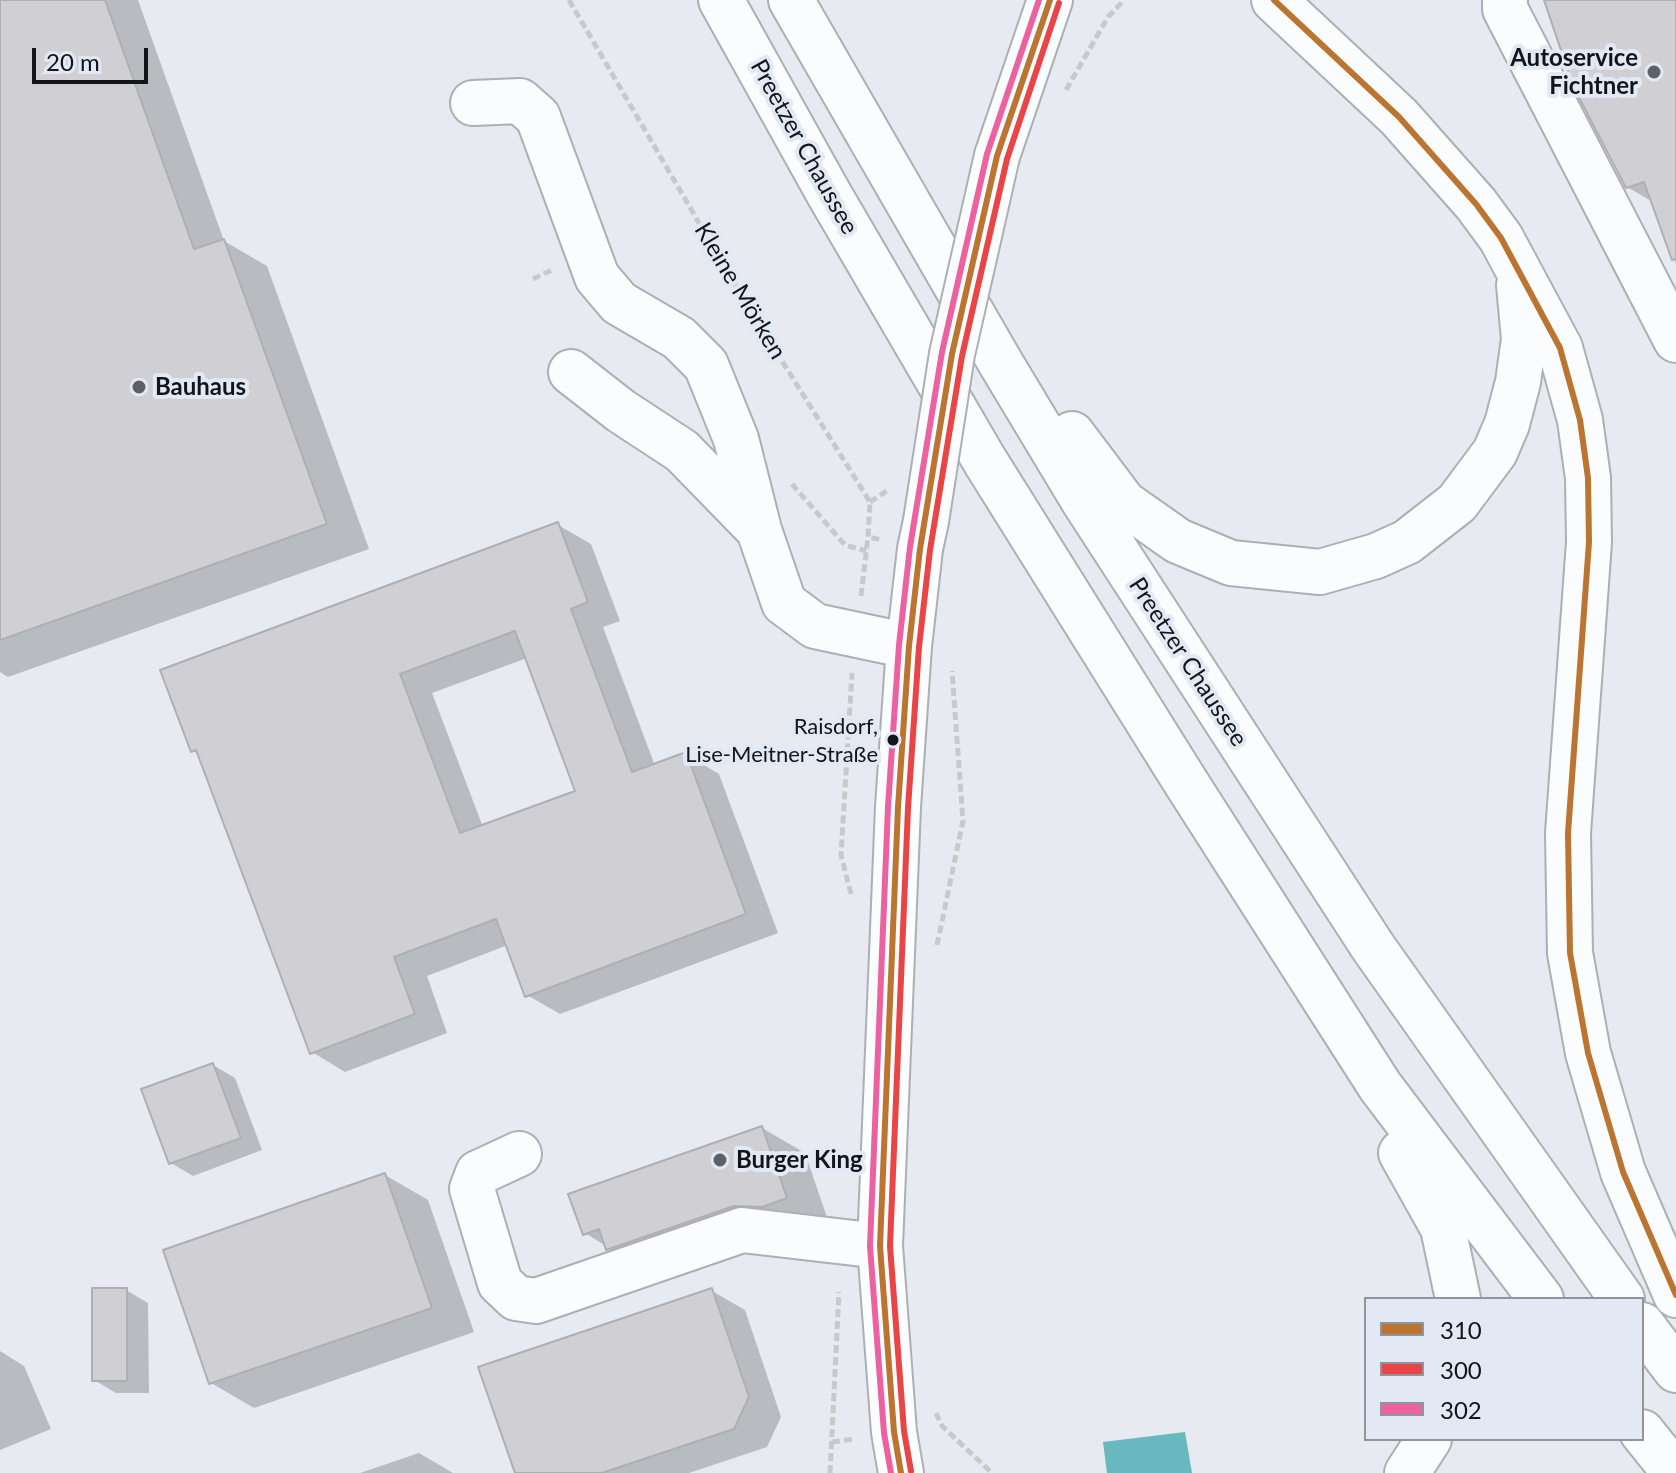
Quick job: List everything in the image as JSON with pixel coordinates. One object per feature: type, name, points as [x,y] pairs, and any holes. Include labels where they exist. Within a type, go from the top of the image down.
[{"type":"main road","name":"Preetzer Chaussee","points":[[721,0],[829,194],[985,461],[1380,1086],[1539,1297]]},
{"type":"main road","name":"Preetzer Chaussee","points":[[791,0],[1083,500],[1373,947],[1621,1297]]},
{"type":"main road","points":[[901,1473],[861,1244],[909,646],[952,354],[997,156],[1050,0]]},
{"type":"main road","points":[[1274,0],[1399,117],[1440,161],[1501,238],[1560,348],[1580,420],[1588,478],[1589,542],[1568,833],[1570,953],[1588,1053],[1623,1172],[1676,1295]]},
{"type":"main road","points":[[1505,0],[1505,9],[1512,23],[1676,340]]},
{"type":"main road","points":[[473,103],[520,101],[538,117],[597,277],[619,303],[679,338],[706,365],[736,439],[759,530],[784,603],[815,626],[909,646]]},
{"type":"main road","points":[[1000,362],[1078,441],[1124,503],[1178,541],[1231,563],[1320,572],[1376,556],[1407,542],[1457,503],[1495,452],[1507,424],[1518,382],[1524,339],[1518,270]]},
{"type":"main road","points":[[571,372],[621,411],[682,451],[759,530]]},
{"type":"main road","points":[[1380,1086],[1395,1143],[1443,1228],[1458,1297]]},
{"type":"main road","points":[[519,1154],[478,1173],[472,1189],[500,1283],[516,1298],[536,1301],[742,1230],[861,1244]]},
{"type":"main road","points":[[1644,1328],[1676,1370]]},
{"type":"main road","points":[[1644,1434],[1675,1473]]},
{"type":"main road","points":[[1407,1473],[1428,1441]]},
{"type":"path","name":"Kleine Mörken","points":[[569,0],[744,300],[870,502],[856,636],[841,855],[853,899]]},
{"type":"path","points":[[1062,97],[1108,17],[1124,0]]},
{"type":"path","points":[[868,537],[923,535]]},
{"type":"path","points":[[934,959],[963,821],[953,663]]},
{"type":"path","points":[[830,1473],[861,1244]]},
{"type":"path","points":[[932,1405],[942,1426],[992,1473]]},
{"type":"water","points":[[1185,1432],[1192,1473],[1107,1473],[1103,1442]]},
{"type":"building","name":"Bauhaus","points":[[0,0],[105,0],[194,249],[224,239],[327,524],[0,640]]},
{"type":"building","points":[[1544,0],[1676,0],[1676,259],[1672,260],[1644,182],[1626,188],[1573,86]]},
{"type":"building","points":[[558,522],[588,602],[571,609],[632,772],[686,752],[746,914],[525,997],[496,919],[394,957],[415,1014],[310,1054],[196,750],[191,752],[160,670]],"holes":[[[515,631],[575,791],[460,833],[400,674]]]},
{"type":"building","points":[[213,1063],[241,1138],[169,1164],[141,1089]]},
{"type":"building","name":"Burger King","points":[[762,1126],[787,1198],[762,1207],[734,1206],[606,1250],[599,1229],[583,1235],[568,1194]]},
{"type":"building","points":[[385,1173],[432,1308],[209,1384],[163,1250]]},
{"type":"building","points":[[92,1288],[127,1288],[127,1381],[92,1381]]},
{"type":"building","points":[[712,1288],[749,1397],[734,1429],[602,1473],[515,1473],[478,1367]]},
{"type":"transit line","name":"302","points":[[891,1473],[884,1433],[870,1246],[888,807],[899,645],[910,547],[942,352],[987,154],[1039,0]]},
{"type":"transit line","name":"310","points":[[901,1473],[894,1432],[880,1246],[898,807],[909,646],[920,549],[952,354],[997,156],[1050,0]]},
{"type":"transit line","name":"310","points":[[1274,0],[1399,117],[1476,204],[1501,238],[1560,348],[1580,420],[1588,478],[1589,542],[1568,833],[1570,953],[1588,1053],[1623,1172],[1676,1295]]},
{"type":"transit line","name":"300","points":[[911,1471],[904,1431],[890,1246],[908,808],[919,647],[930,550],[962,356],[1007,159],[1059,3]]},
{"type":"place","name":"Autoservice Fichtner","points":[[1654,72]]},
{"type":"place","name":"Bauhaus","points":[[139,387]]},
{"type":"place","name":"Raisdorf, Lise-Meitner-Straße","points":[[893,740]]},
{"type":"place","name":"Burger King","points":[[720,1160]]}]
